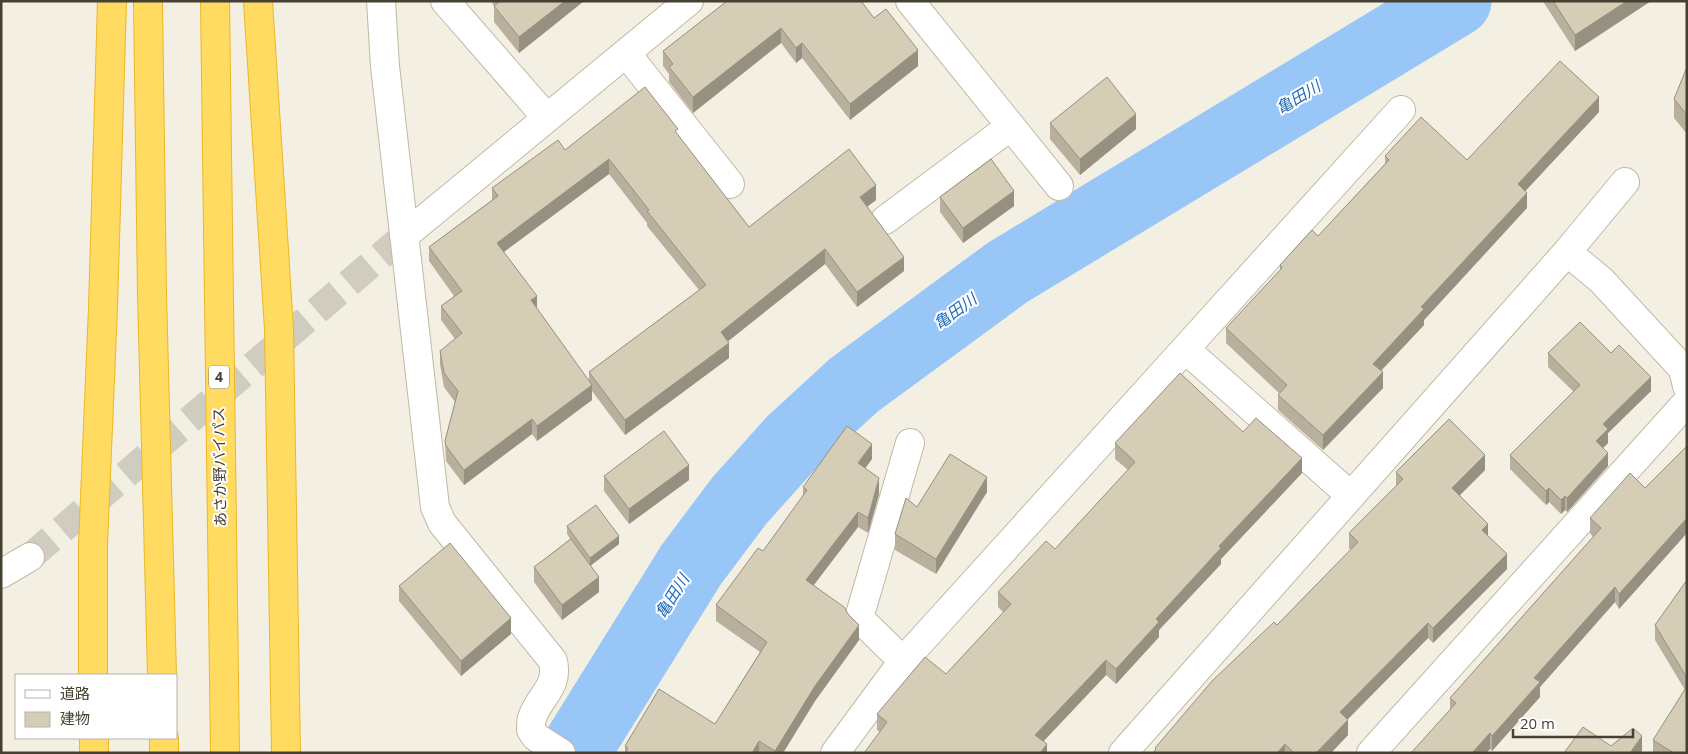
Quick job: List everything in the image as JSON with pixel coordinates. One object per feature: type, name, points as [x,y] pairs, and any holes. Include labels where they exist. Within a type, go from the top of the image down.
[{"type":"highway","points":[[93,674],[93,546],[103,308],[112,1]]},
{"type":"highway","points":[[148,1],[152,284],[162,674]]},
{"type":"highway","name":"あさか野バイパス","points":[[215,1],[218,353],[225,753]]},
{"type":"highway","points":[[258,1],[278,329],[286,753]]},
{"type":"highway","points":[[94,739],[94,753]]},
{"type":"highway","points":[[164,739],[164,753]]},
{"type":"street","points":[[380,1],[385,66],[435,507],[442,523],[553,661],[555,670],[553,682],[532,717],[531,730],[536,737],[561,753]]},
{"type":"street","points":[[445,1],[547,118]]},
{"type":"street","points":[[404,236],[689,1]]},
{"type":"street","points":[[910,1],[1059,186]]},
{"type":"street","points":[[626,53],[730,184]]},
{"type":"street","points":[[835,753],[903,661],[1401,110]]},
{"type":"street","points":[[885,220],[1011,126]]},
{"type":"street","points":[[1123,753],[1567,252],[1625,182]]},
{"type":"street","points":[[1567,252],[1601,280],[1683,369],[1687,386]]},
{"type":"street","points":[[1185,349],[1351,496]]},
{"type":"street","points":[[1371,753],[1687,402]]},
{"type":"street","points":[[903,661],[859,618],[910,443]]},
{"type":"street","points":[[1,574],[30,557]]},
{"type":"building","points":[[500,1],[565,1],[519,37],[494,6]]},
{"type":"building","points":[[727,1],[861,1],[874,18],[886,9],[918,50],[850,104],[802,43],[796,48],[781,28],[693,97],[669,67],[673,64],[663,51]]},
{"type":"building","points":[[1553,1],[1627,1],[1575,35]]},
{"type":"building","points":[[1560,61],[1599,97],[1518,184],[1527,193],[1421,307],[1424,309],[1373,364],[1383,372],[1323,435],[1278,395],[1287,385],[1226,328],[1282,268],[1280,265],[1312,230],[1318,236],[1389,160],[1385,156],[1421,117],[1467,160]]},
{"type":"building","points":[[1687,67],[1687,115],[1674,99]]},
{"type":"building","points":[[1107,77],[1136,114],[1080,159],[1050,123]]},
{"type":"building","points":[[645,87],[678,129],[675,131],[749,227],[849,149],[876,185],[860,197],[904,257],[857,292],[825,249],[721,332],[729,343],[625,420],[589,372],[706,285],[647,211],[649,210],[609,159],[497,243],[537,296],[531,300],[592,385],[537,426],[532,419],[464,470],[446,446],[445,441],[458,391],[444,373],[440,351],[462,333],[441,306],[462,291],[429,247],[498,196],[492,188],[558,140],[565,150]]},
{"type":"building","points":[[991,159],[1014,191],[963,228],[940,197]]},
{"type":"building","points":[[1580,322],[1611,353],[1619,345],[1651,377],[1603,424],[1608,429],[1596,441],[1608,453],[1567,498],[1565,496],[1561,500],[1549,488],[1546,491],[1510,455],[1580,385],[1548,353]]},
{"type":"building","points":[[1180,373],[1243,432],[1256,418],[1302,458],[1219,546],[1221,548],[1156,619],[1159,622],[1116,669],[1106,660],[1035,735],[1047,744],[1040,753],[864,753],[887,722],[877,714],[925,657],[946,674],[1011,604],[998,592],[1046,541],[1055,549],[1135,462],[1115,443]]},
{"type":"building","points":[[1449,419],[1485,455],[1452,488],[1488,524],[1482,530],[1507,554],[1433,628],[1428,623],[1340,712],[1348,720],[1316,753],[1294,753],[1285,744],[1277,753],[1153,753],[1155,748],[1212,681],[1274,622],[1277,625],[1358,542],[1349,533],[1403,479],[1396,472]]},
{"type":"building","points":[[847,426],[872,444],[858,463],[879,478],[868,518],[858,512],[806,580],[844,607],[859,625],[815,686],[775,751],[759,741],[752,753],[625,753],[628,748],[625,746],[659,689],[715,724],[767,642],[716,605],[758,548],[763,551],[807,490],[803,487]]},
{"type":"building","points":[[664,431],[689,465],[629,509],[604,476]]},
{"type":"building","points":[[1687,446],[1687,518],[1619,594],[1615,587],[1534,678],[1540,682],[1492,736],[1490,733],[1472,753],[1411,753],[1456,703],[1450,698],[1601,528],[1590,518],[1630,473],[1645,488]]},
{"type":"building","points":[[950,454],[987,477],[936,559],[895,534],[906,498],[917,507]]},
{"type":"building","points":[[596,505],[619,536],[590,558],[567,526]]},
{"type":"building","points":[[571,539],[599,577],[562,605],[534,567]]},
{"type":"building","points":[[450,543],[511,618],[461,661],[399,586]]},
{"type":"building","points":[[1687,580],[1687,678],[1655,625]]},
{"type":"building","points":[[1687,686],[1687,753],[1674,753],[1653,740]]},
{"type":"building","points":[[1583,727],[1611,746],[1633,728],[1642,736],[1630,753],[1564,753]]},
{"type":"waterway","name":"亀田川","points":[[574,753],[691,565],[739,501],[792,442],[854,385],[1008,272],[1456,1]]},
{"type":"tunnel","points":[[30,557],[404,236]]}]
